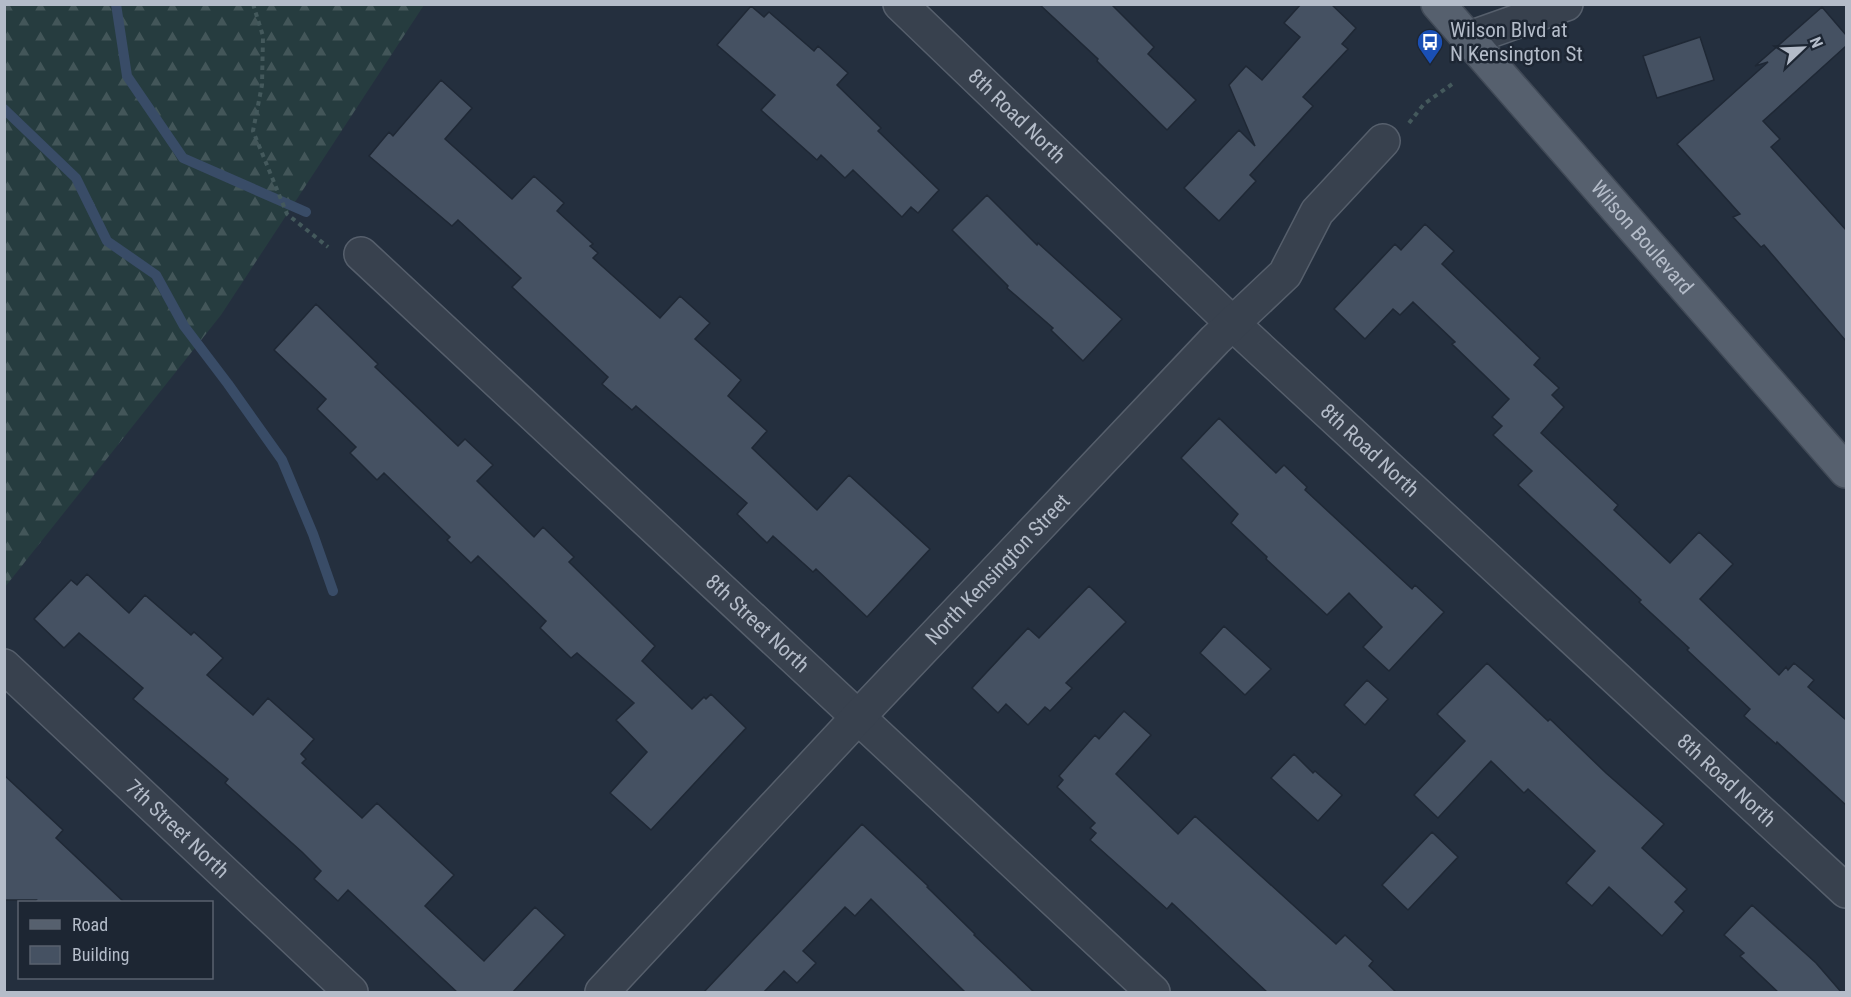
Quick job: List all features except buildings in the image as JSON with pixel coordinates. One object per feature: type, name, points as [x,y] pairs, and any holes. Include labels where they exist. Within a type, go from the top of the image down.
[{"type":"main road","name":"Wilson Boulevard","points":[[1438,4],[1846,471]]},
{"type":"street","name":"8th Road North","points":[[900,4],[1232,322],[1846,891]]},
{"type":"street","points":[[1467,39],[1566,4]]},
{"type":"street","name":"North Kensington Street","points":[[602,993],[859,716],[1232,322],[1285,274],[1317,212],[1383,141]]},
{"type":"street","name":"8th Street North","points":[[361,254],[859,716],[1153,993]]},
{"type":"street","name":"7th Street North","points":[[4,666],[351,993]]},
{"type":"path","points":[[253,4],[263,36],[262,85],[253,131],[287,214],[328,247],[361,254]]},
{"type":"path","points":[[1424,104],[1455,82]]},
{"type":"green space","points":[[5,4],[424,5],[221,315],[5,587]]},
{"type":"waterway","points":[[116,4],[127,76],[183,158],[306,212]]},
{"type":"waterway","points":[[4,109],[76,178],[107,241],[156,275],[184,326],[282,460],[313,534],[333,591]]},
{"type":"place","name":"Wilson Blvd at N Kensington St","points":[[1430,65]]}]
